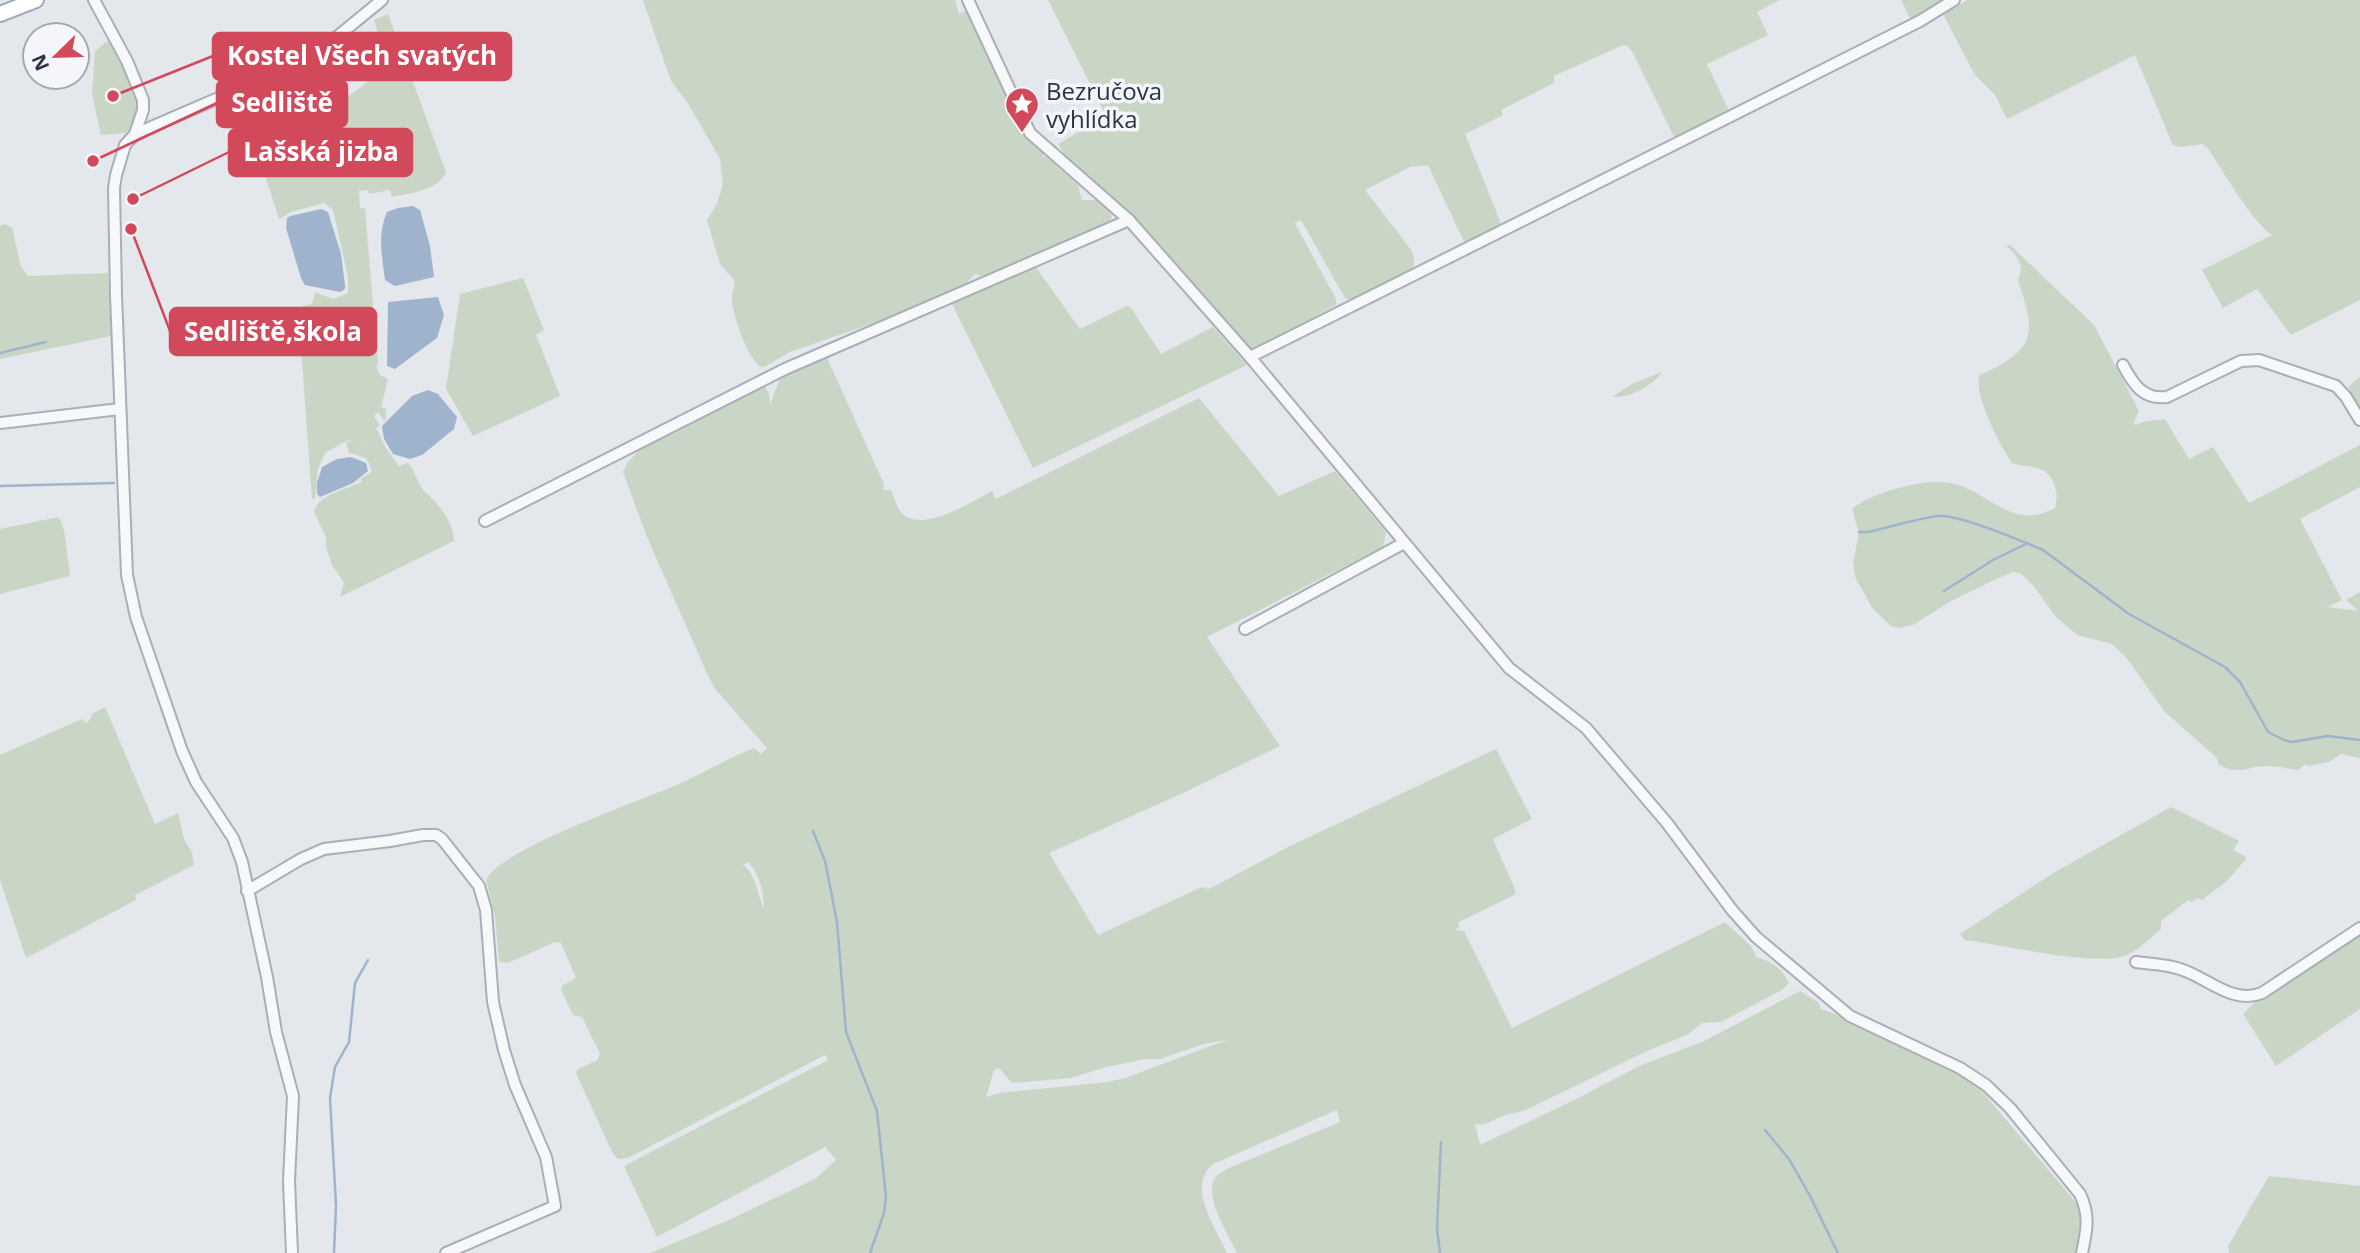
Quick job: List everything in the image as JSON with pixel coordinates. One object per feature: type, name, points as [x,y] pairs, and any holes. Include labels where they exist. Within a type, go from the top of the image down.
[{"type":"main road","points":[[0,15],[36,0]]},
{"type":"street","points":[[94,0],[140,89],[143,110],[135,134],[125,145],[114,188],[126,562],[132,603],[182,751],[196,782],[237,847],[267,977],[276,1032],[293,1097],[289,1181],[292,1253]]},
{"type":"street","points":[[135,134],[312,58],[382,0]]},
{"type":"street","points":[[968,0],[1030,133],[1129,220],[1250,357],[1509,668],[1586,728],[1667,823],[1732,910],[1756,937],[1850,1016],[1960,1068],[1986,1085],[2010,1108],[2084,1201],[2088,1217],[2082,1253]]},
{"type":"street","points":[[1250,357],[1920,21],[1954,0]]},
{"type":"street","points":[[485,521],[818,354],[1129,220]]},
{"type":"street","points":[[2123,365],[2142,393],[2157,398],[2167,397],[2241,361],[2259,360],[2336,386],[2360,420]]},
{"type":"street","points":[[0,423],[120,409]]},
{"type":"street","points":[[1245,629],[1404,543]]},
{"type":"street","points":[[247,891],[301,859],[324,849],[423,835],[436,835],[442,839],[479,886],[485,910],[493,1002],[504,1050],[515,1085],[546,1157],[555,1206],[446,1253]]},
{"type":"street","points":[[2136,962],[2180,969],[2242,997],[2253,997],[2360,928]]},
{"type":"green space","points":[[643,0],[955,0],[959,14],[967,10],[1031,142],[1045,154],[1041,158],[1045,156],[1078,185],[1082,200],[1097,200],[1112,215],[1110,224],[984,277],[975,274],[964,286],[942,296],[790,352],[761,367],[751,356],[739,327],[732,302],[734,280],[720,264],[707,220],[717,204],[723,184],[720,159],[689,105],[671,81]]},
{"type":"green space","points":[[1048,0],[1780,0],[1757,12],[1768,35],[1707,64],[1729,111],[1675,139],[1633,53],[1628,46],[1623,45],[1554,76],[1554,83],[1501,110],[1503,115],[1465,134],[1502,226],[1465,244],[1428,165],[1410,167],[1365,190],[1412,251],[1414,261],[1409,272],[1384,286],[1350,300],[1345,298],[1301,220],[1295,223],[1336,299],[1336,305],[1253,350],[1140,222],[1085,176],[1058,144],[1106,116]]},
{"type":"green space","points":[[1901,0],[1950,0],[1911,20]]},
{"type":"green space","points":[[1967,0],[2360,0],[2360,300],[2291,335],[2257,289],[2223,308],[2202,270],[2272,235],[2247,207],[2207,147],[2202,144],[2181,147],[2173,145],[2135,55],[2007,119],[1995,95],[1975,75],[1943,14]]},
{"type":"green space","points":[[388,14],[446,172],[437,183],[415,192],[392,197],[390,190],[369,194],[368,190],[359,191],[360,208],[365,208],[378,364],[376,366],[380,375],[388,379],[381,407],[386,409],[385,422],[378,412],[374,416],[380,425],[376,428],[386,448],[399,466],[407,463],[411,466],[423,489],[448,520],[454,541],[340,597],[344,583],[332,565],[326,537],[314,512],[321,501],[362,482],[361,478],[372,470],[366,458],[349,453],[346,442],[352,440],[348,440],[325,453],[318,469],[315,498],[312,499],[299,319],[304,317],[302,306],[312,304],[315,292],[333,299],[348,293],[348,277],[333,210],[324,203],[291,212],[279,219],[253,137],[256,132],[336,97],[343,100],[388,67],[374,20]]},
{"type":"green space","points":[[110,39],[135,88],[139,106],[126,133],[101,135],[92,94],[95,51]]},
{"type":"green space","points":[[5,224],[12,228],[21,267],[28,276],[108,273],[111,336],[0,359],[0,226]]},
{"type":"green space","points":[[2006,245],[2010,245],[2094,325],[2139,411],[2135,425],[2165,419],[2189,459],[2213,447],[2249,503],[2360,445],[2360,487],[2300,519],[2342,600],[2327,607],[2358,611],[2346,600],[2360,592],[2360,758],[2341,754],[2329,762],[2308,766],[2305,764],[2298,770],[2269,766],[2238,770],[2225,768],[2165,712],[2126,657],[2112,644],[2077,635],[2056,617],[2033,585],[2020,573],[2013,572],[1992,581],[1951,601],[1913,625],[1899,628],[1891,626],[1873,609],[1856,579],[1853,563],[1859,533],[1852,509],[1861,503],[1899,488],[1939,482],[1968,489],[2015,513],[2040,514],[2055,508],[2056,491],[2049,475],[2040,469],[2012,463],[1995,433],[1980,394],[1980,375],[2020,350],[2029,330],[2019,282],[2020,265]]},
{"type":"green space","points":[[1035,266],[1080,329],[1127,306],[1131,308],[1161,354],[1213,327],[1247,365],[1033,468],[952,304]]},
{"type":"green space","points":[[523,278],[544,330],[536,335],[560,396],[473,436],[446,389],[460,294]]},
{"type":"green space","points":[[827,358],[884,484],[883,490],[891,490],[900,511],[909,518],[932,519],[959,509],[992,491],[996,499],[1199,398],[1279,496],[1335,471],[1386,532],[1383,547],[1207,637],[1280,746],[1049,853],[1098,935],[1202,887],[1209,889],[1286,848],[1496,749],[1532,819],[1493,839],[1516,892],[1459,922],[1459,927],[1454,930],[1464,931],[1512,1028],[1725,922],[1751,946],[1757,958],[1776,966],[1789,983],[1782,990],[1721,1022],[1702,1023],[1687,1035],[1647,1051],[1528,1109],[1484,1124],[1475,1124],[1480,1145],[1639,1066],[1704,1041],[1800,991],[1819,1003],[1821,1009],[1975,1083],[2083,1211],[2076,1253],[1237,1253],[1213,1200],[1215,1178],[1229,1168],[1340,1122],[1337,1110],[1213,1164],[1205,1173],[1202,1184],[1206,1208],[1227,1253],[650,1253],[729,1220],[815,1179],[836,1160],[825,1147],[657,1237],[624,1166],[828,1060],[825,1055],[628,1158],[618,1159],[612,1152],[576,1073],[597,1060],[600,1054],[582,1017],[573,1015],[561,990],[562,986],[576,978],[561,943],[555,942],[508,963],[499,962],[495,916],[486,880],[497,868],[517,854],[544,840],[681,783],[744,752],[754,748],[761,754],[767,748],[716,690],[709,678],[647,537],[623,472],[641,448],[762,387],[769,393],[770,405],[780,378],[796,368]],"holes":[[[748,862],[756,872],[764,909],[754,879],[743,865]],[[1227,1040],[1125,1078],[999,1093],[986,1097],[994,1070],[999,1068],[1012,1083],[1071,1078],[1106,1067],[1160,1059],[1204,1044]]]},
{"type":"green space","points":[[1662,372],[1640,390],[1626,396],[1612,397],[1632,384]]},
{"type":"green space","points":[[2360,377],[2360,408],[2348,387]]},
{"type":"green space","points":[[59,517],[64,530],[70,576],[0,594],[0,529]]},
{"type":"green space","points":[[105,707],[155,824],[178,813],[194,865],[135,895],[136,900],[26,958],[0,880],[0,755],[82,719],[86,723],[92,714]]},
{"type":"green space","points":[[2171,807],[2239,841],[2233,850],[2246,857],[2227,881],[2202,900],[2188,900],[2161,921],[2161,929],[2131,953],[2113,958],[2072,957],[1965,940],[1960,934],[2055,872]]},
{"type":"green space","points":[[2360,934],[2360,1009],[2276,1066],[2243,1014],[2260,997]]},
{"type":"green space","points":[[2269,1176],[2360,1186],[2360,1253],[2229,1253],[2228,1246]]},
{"type":"water","points":[[413,206],[420,210],[430,246],[434,277],[395,286],[385,280],[382,229],[387,212]]},
{"type":"water","points":[[321,209],[328,212],[341,254],[345,289],[340,292],[305,285],[286,228],[287,218],[290,216]]},
{"type":"water","points":[[438,297],[444,315],[437,338],[395,369],[387,366],[388,302]]},
{"type":"water","points":[[428,390],[438,394],[457,417],[454,429],[422,455],[410,459],[393,454],[384,439],[382,426],[412,396]]},
{"type":"water","points":[[351,457],[366,463],[368,471],[353,483],[320,497],[317,494],[317,483],[322,467],[337,459]]},
{"type":"waterway","points":[[0,353],[46,342]]},
{"type":"waterway","points":[[0,486],[114,483]]},
{"type":"waterway","points":[[1859,532],[1938,516],[1960,519],[2043,550],[2129,614],[2225,667],[2240,682],[2268,732],[2292,742],[2328,736],[2360,740]]},
{"type":"waterway","points":[[1944,591],[1993,560],[2028,543]]},
{"type":"waterway","points":[[813,831],[825,861],[837,922],[846,1032],[877,1111],[886,1197],[884,1213],[870,1253]]},
{"type":"waterway","points":[[334,1253],[336,1205],[330,1098],[335,1067],[349,1042],[355,983],[368,960]]},
{"type":"waterway","points":[[1765,1130],[1789,1159],[1838,1253]]},
{"type":"waterway","points":[[1440,1253],[1437,1229],[1441,1142]]},
{"type":"place","name":"Kostel Všech svatých","points":[[113,96]]},
{"type":"place","name":"Bezručova vyhlídka","points":[[1022,134]]},
{"type":"place","name":"Sedliště","points":[[93,161]]},
{"type":"place","name":"Lašská jizba","points":[[133,199]]},
{"type":"place","name":"Sedliště,škola","points":[[131,229]]}]
